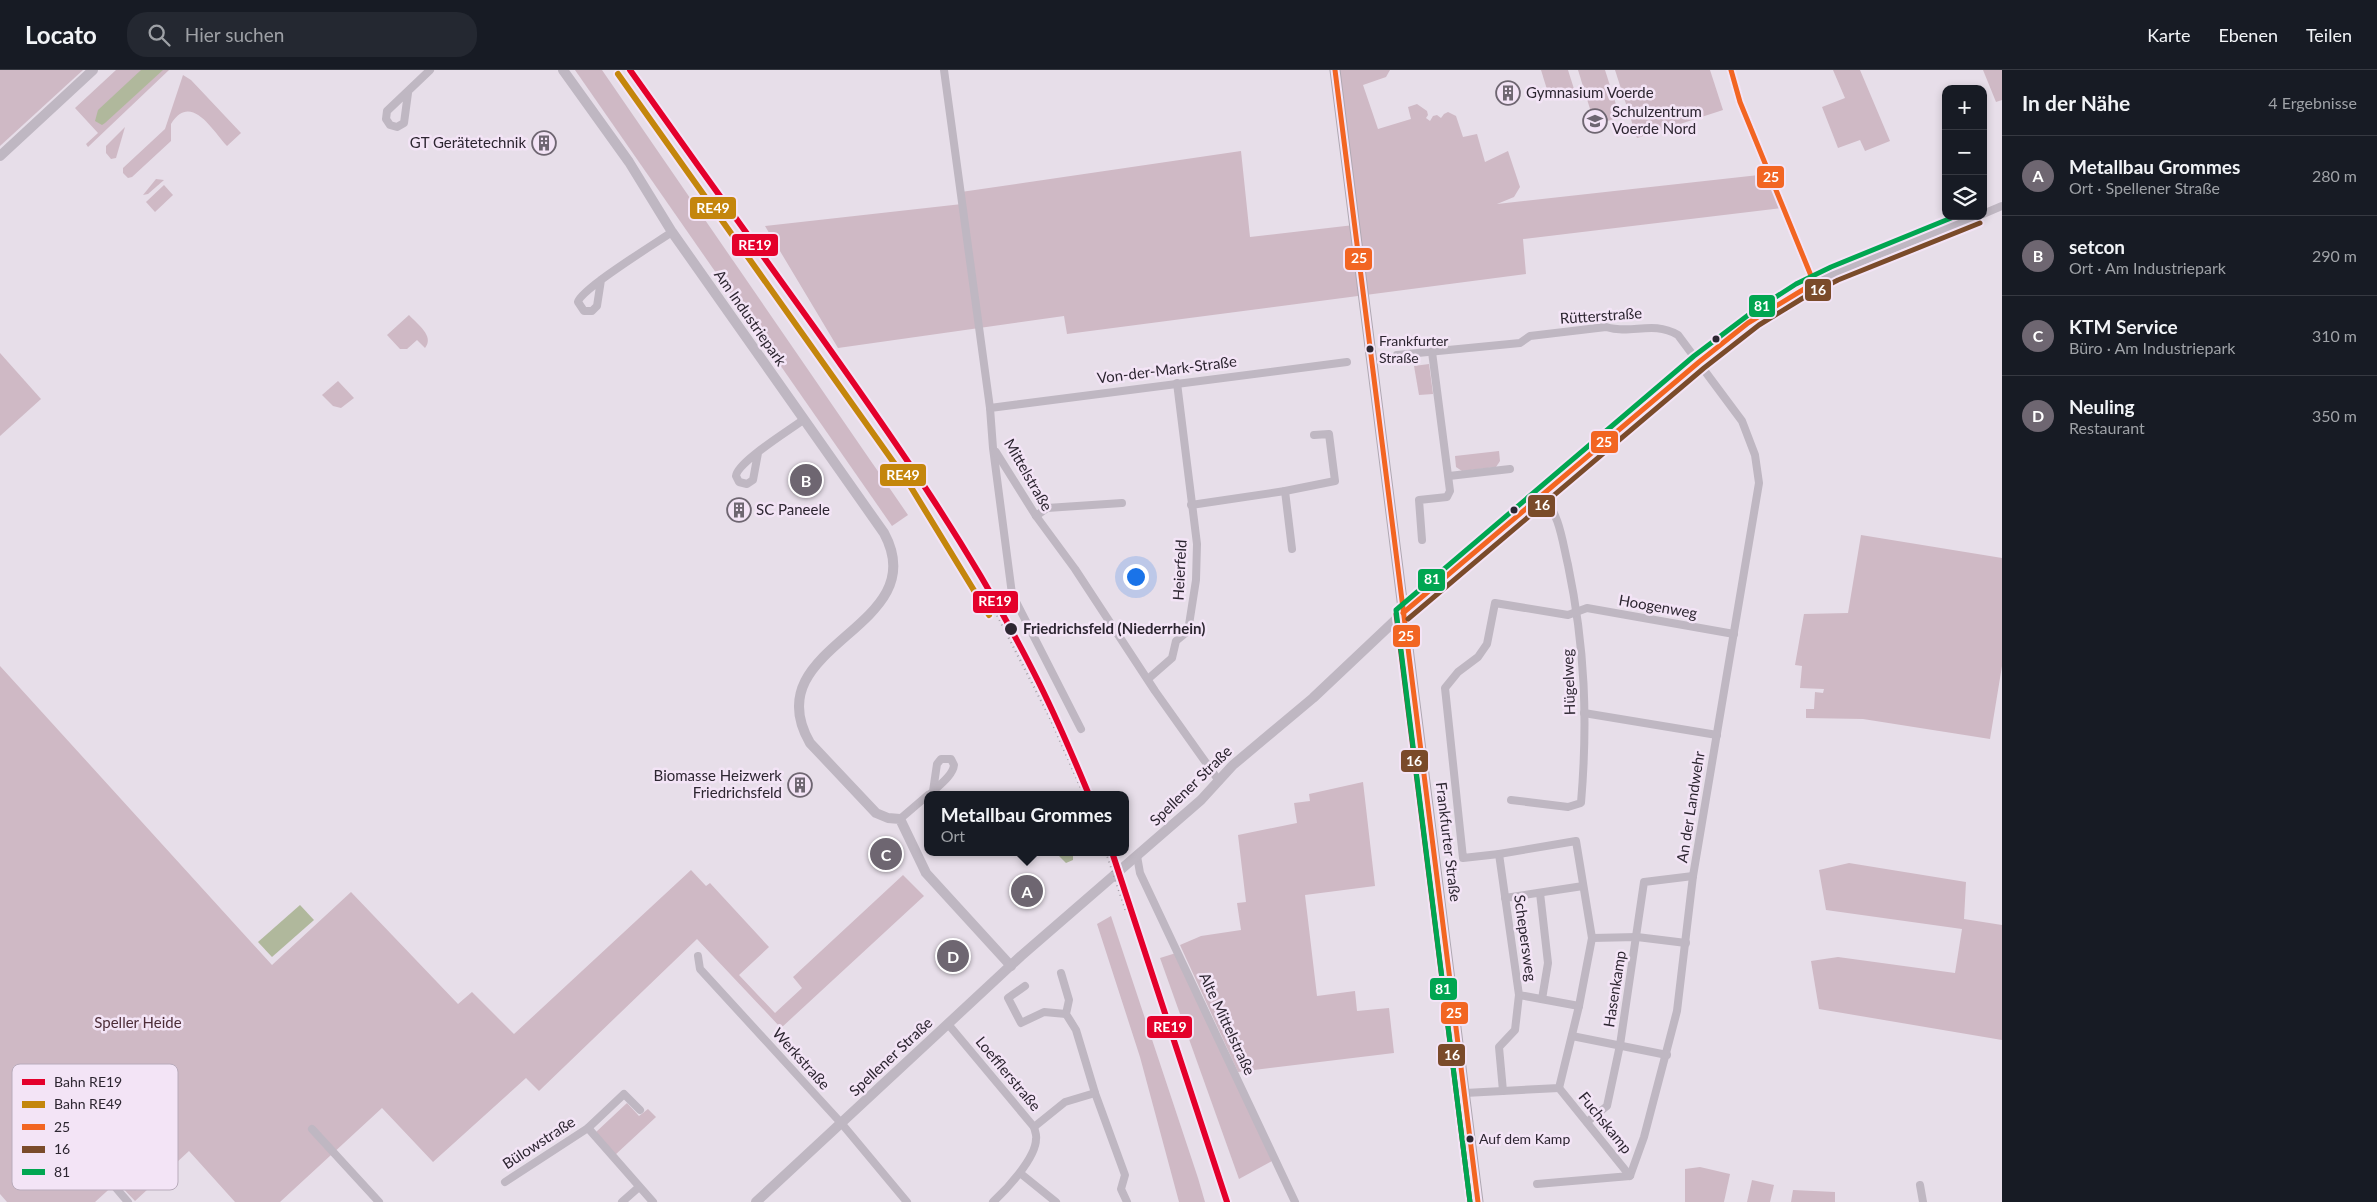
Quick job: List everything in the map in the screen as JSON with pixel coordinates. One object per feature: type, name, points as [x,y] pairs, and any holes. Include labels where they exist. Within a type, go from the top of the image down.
[{"type":"main road","name":"Frankfurter Straße","points":[[1335,70],[1478,1202]]},
{"type":"street","points":[[0,156],[93,70]]},
{"type":"street","points":[[408,93],[430,70]]},
{"type":"street","name":"Am Industriepark","points":[[563,70],[629,162],[672,232],[803,420],[884,532],[892,547],[894,561],[893,577],[882,602],[816,664],[806,678],[800,695],[799,711],[802,729],[810,743],[876,813],[888,818],[900,819]]},
{"type":"street","name":"Mittelstraße","points":[[944,70],[990,408],[993,448],[1036,516],[1219,781]]},
{"type":"street","points":[[1731,70],[1740,102],[1814,283]]},
{"type":"street","points":[[1987,212],[2002,206]]},
{"type":"street","points":[[1403,613],[1699,362],[1748,323],[1814,283],[1877,255],[1967,220]]},
{"type":"street","points":[[601,280],[672,232]]},
{"type":"street","name":"Rütterstraße","points":[[1397,355],[1520,343],[1530,336],[1606,327],[1618,330],[1653,326],[1666,328],[1678,334],[1699,362]]},
{"type":"street","points":[[1422,540],[1418,500],[1447,497],[1450,491],[1432,352]]},
{"type":"street","name":"Von-der-Mark-Straße","points":[[990,408],[1177,382],[1347,362]]},
{"type":"street","name":"An der Landwehr","points":[[1630,1176],[1644,1137],[1677,1011],[1693,876],[1759,482],[1755,455],[1742,421],[1699,362]]},
{"type":"street","name":"Heierfeld","points":[[1148,679],[1172,658],[1176,641],[1188,631],[1196,580],[1197,553],[1177,382]]},
{"type":"street","points":[[758,453],[803,420]]},
{"type":"street","points":[[1191,505],[1285,491],[1336,481],[1329,434],[1314,435]]},
{"type":"street","points":[[993,448],[1012,594],[1081,729]]},
{"type":"street","points":[[1449,476],[1510,469]]},
{"type":"street","points":[[1285,491],[1292,550]]},
{"type":"street","name":"Hügelweg","points":[[1511,800],[1568,807],[1581,804],[1584,758],[1584,662],[1578,612],[1557,517],[1542,495]]},
{"type":"street","points":[[1036,516],[1047,508],[1122,503]]},
{"type":"street","name":"Hoogenweg","points":[[1499,854],[1463,858],[1445,688],[1458,672],[1478,657],[1487,644],[1495,603],[1568,616],[1588,608],[1734,634]]},
{"type":"street","name":"Spellener Straße","points":[[756,1202],[1011,966],[1201,800],[1233,766],[1313,698],[1403,613]]},
{"type":"street","points":[[1584,713],[1717,734]]},
{"type":"street","points":[[924,799],[900,819],[926,873],[1011,966]]},
{"type":"street","points":[[1465,1093],[1559,1088],[1579,1006],[1592,938],[1576,841],[1499,854]]},
{"type":"street","name":"Schepersweg","points":[[1499,854],[1519,995],[1579,1006]]},
{"type":"street","name":"Alte Mittelstraße","points":[[1137,856],[1140,873],[1295,1202]]},
{"type":"street","name":"Hasenkamp","points":[[1587,1122],[1607,1106],[1620,1045],[1644,882],[1693,876]]},
{"type":"street","points":[[1505,898],[1583,886]]},
{"type":"street","points":[[1540,893],[1548,963],[1542,999]]},
{"type":"street","name":"Hasenkamp","points":[[1592,938],[1637,937],[1686,943]]},
{"type":"street","name":"Werkstraße","points":[[698,956],[700,969],[842,1124],[907,1202]]},
{"type":"street","points":[[1061,973],[1069,1000],[1066,1014],[1076,1030],[1095,1092],[1125,1176],[1121,1189],[1127,1202]]},
{"type":"street","points":[[1025,986],[1008,998],[1021,1023],[1044,1012],[1066,1014]]},
{"type":"street","points":[[1503,1091],[1499,1047],[1514,1030],[1519,995]]},
{"type":"street","name":"Loefflerstraße","points":[[948,1024],[1034,1127],[1037,1140],[1020,1173],[993,1202]]},
{"type":"street","points":[[1572,1036],[1667,1055]]},
{"type":"street","name":"Fuchskamp","points":[[1559,1088],[1630,1176]]},
{"type":"street","points":[[1034,1127],[1065,1102],[1095,1092]]},
{"type":"street","name":"Bülowstraße","points":[[505,1182],[588,1128],[624,1094],[640,1110]]},
{"type":"street","name":"Bülowstraße","points":[[588,1128],[653,1202]]},
{"type":"street","points":[[312,1129],[379,1202]]},
{"type":"street","points":[[1020,1173],[1056,1202]]},
{"type":"street","points":[[1537,1184],[1630,1176]]},
{"type":"street","points":[[1920,1185],[1923,1202]]},
{"type":"street","points":[[622,1202],[639,1187]]},
{"type":"street","points":[[118,1190],[128,1202]]},
{"type":"green space","points":[[0,70],[83,70],[0,146]]},
{"type":"green space","points":[[116,70],[169,70],[88,147],[86,144],[98,133],[75,108]]},
{"type":"green space","points":[[575,70],[602,70],[908,515],[892,526]]},
{"type":"green space","points":[[1335,70],[1390,70],[1386,77],[1363,85],[1378,129],[1411,119],[1408,107],[1417,104],[1427,111],[1428,115],[1426,118],[1430,121],[1433,116],[1437,115],[1441,118],[1448,112],[1456,116],[1463,137],[1477,134],[1485,162],[1508,151],[1520,187],[1514,197],[1497,204],[1768,174],[1782,208],[1523,239],[1526,274],[1067,334],[1064,316],[838,348],[765,226],[962,204],[961,192],[1241,151],[1250,237],[1354,225]]},
{"type":"green space","points":[[1541,70],[1568,70],[1574,89],[1549,96]]},
{"type":"green space","points":[[1578,70],[1605,70],[1620,117],[1595,125]]},
{"type":"green space","points":[[1615,70],[1710,70],[1723,110],[1637,138]]},
{"type":"green space","points":[[1833,70],[1860,70],[1890,141],[1865,151],[1860,140],[1838,148],[1822,107],[1845,98]]},
{"type":"green space","points":[[1983,70],[2002,70],[2002,100],[1996,102]]},
{"type":"green space","points":[[183,75],[191,80],[241,133],[227,146],[201,117],[194,113],[186,112],[179,115],[171,124],[171,141],[132,177],[128,178],[123,173],[123,168],[165,129]]},
{"type":"green space","points":[[125,127],[116,158],[111,159],[106,153],[106,146]]},
{"type":"green space","points":[[156,179],[164,180],[148,194],[143,195]]},
{"type":"green space","points":[[164,185],[173,195],[155,212],[146,202]]},
{"type":"green space","points":[[409,315],[424,330],[428,339],[428,344],[425,348],[417,340],[407,349],[400,349],[387,335]]},
{"type":"green space","points":[[0,353],[41,399],[0,436]]},
{"type":"green space","points":[[1429,364],[1433,394],[1419,395],[1414,366]]},
{"type":"green space","points":[[338,381],[354,398],[341,408],[333,406],[322,395]]},
{"type":"green space","points":[[1499,451],[1500,461],[1496,467],[1462,471],[1456,467],[1455,456]]},
{"type":"green space","points":[[1861,535],[2002,558],[2002,666],[1990,739],[1863,719],[1806,718],[1806,709],[1814,709],[1815,692],[1823,693],[1824,689],[1800,688],[1802,666],[1795,665],[1804,614],[1848,613]]},
{"type":"green space","name":"Speller Heide","points":[[0,666],[272,965],[351,892],[458,1004],[472,992],[514,1034],[691,870],[706,886],[710,883],[769,947],[739,975],[775,1013],[802,988],[793,977],[903,875],[924,896],[781,1028],[697,939],[539,1091],[526,1078],[433,1162],[382,1108],[280,1202],[235,1202],[189,1151],[178,1161],[178,1064],[12,1064],[12,1190],[108,1190],[95,1202],[7,1202],[0,1194]]},
{"type":"green space","points":[[1363,782],[1375,886],[1305,895],[1317,996],[1355,991],[1357,1011],[1389,1008],[1394,1053],[1238,1072],[1180,945],[1201,936],[1241,930],[1237,903],[1246,902],[1238,835],[1297,823],[1294,803],[1310,801],[1309,794]]},
{"type":"green space","points":[[1849,863],[1966,882],[1964,919],[2002,925],[2002,1040],[1819,1009],[1811,961],[1838,957],[1955,973],[1962,929],[1826,910],[1819,870]]},
{"type":"green space","points":[[1111,916],[1205,1202],[1179,1202],[1140,1057],[1097,924]]},
{"type":"green space","points":[[1176,953],[1272,1161],[1239,1179],[1160,958]]},
{"type":"green space","points":[[627,1103],[639,1116],[648,1109],[656,1117],[615,1155],[595,1133]]},
{"type":"green space","points":[[1700,1167],[1730,1174],[1724,1202],[1685,1202],[1685,1169]]},
{"type":"green space","points":[[1752,1180],[1774,1185],[1770,1202],[1747,1202]]},
{"type":"green space","name":"Speller Heide","points":[[125,1190],[147,1190],[135,1201]]},
{"type":"green space","points":[[1793,1190],[1835,1192],[1835,1202],[1791,1202]]},
{"type":"shaded area","points":[[141,70],[163,70],[105,123],[102,125],[95,121],[98,110]]},
{"type":"shaded area","points":[[1059,856],[1073,856],[1073,860],[1066,863]]},
{"type":"shaded area","points":[[300,905],[314,920],[272,957],[258,942]]},
{"type":"railway","points":[[995,611],[1050,718],[1082,791]]},
{"type":"railway","points":[[1107,856],[1126,911]]},
{"type":"rail line","name":"RE19","points":[[630,70],[873,411],[958,539],[1010,627],[1034,673],[1063,733],[1087,791]]},
{"type":"rail line","name":"RE49","points":[[618,74],[909,484],[989,615]]},
{"type":"rail line","name":"RE19","points":[[1113,856],[1227,1202]]},
{"type":"transit line","name":"25","points":[[1335,70],[1478,1202]]},
{"type":"transit line","name":"25","points":[[1731,70],[1740,102],[1814,283]]},
{"type":"transit line","name":"81","points":[[1470,1202],[1396,610],[1694,356],[1751,313],[1796,284],[1831,267],[1946,220]]},
{"type":"transit line","name":"16","points":[[1408,619],[1704,368],[1759,325],[1803,298],[1838,280],[1980,223]]},
{"type":"transit line","name":"25","points":[[1403,613],[1699,362],[1748,323],[1814,283]]},
{"type":"transit line","name":"16","points":[[1396,614],[1470,1202]]},
{"type":"place","name":"Gymnasium Voerde","points":[[1508,93]]},
{"type":"place","name":"Schulzentrum Voerde Nord","points":[[1595,121]]},
{"type":"place","name":"GT Gerätetechnik","points":[[544,143]]},
{"type":"place","name":"Frankfurter Straße","points":[[1370,349]]},
{"type":"place","name":"setcon","points":[[806,480]]},
{"type":"place","name":"SC Paneele","points":[[739,510]]},
{"type":"place","name":"Friedrichsfeld (Niederrhein)","points":[[1011,629]]},
{"type":"place","name":"Biomasse Heizwerk Friedrichsfeld","points":[[800,785]]},
{"type":"place","name":"KTM Service","points":[[886,854]]},
{"type":"place","name":"Metallbau Grommes","points":[[1027,891]]},
{"type":"place","name":"Neuling","points":[[953,956]]},
{"type":"place","name":"Auf dem Kamp","points":[[1470,1139]]}]
